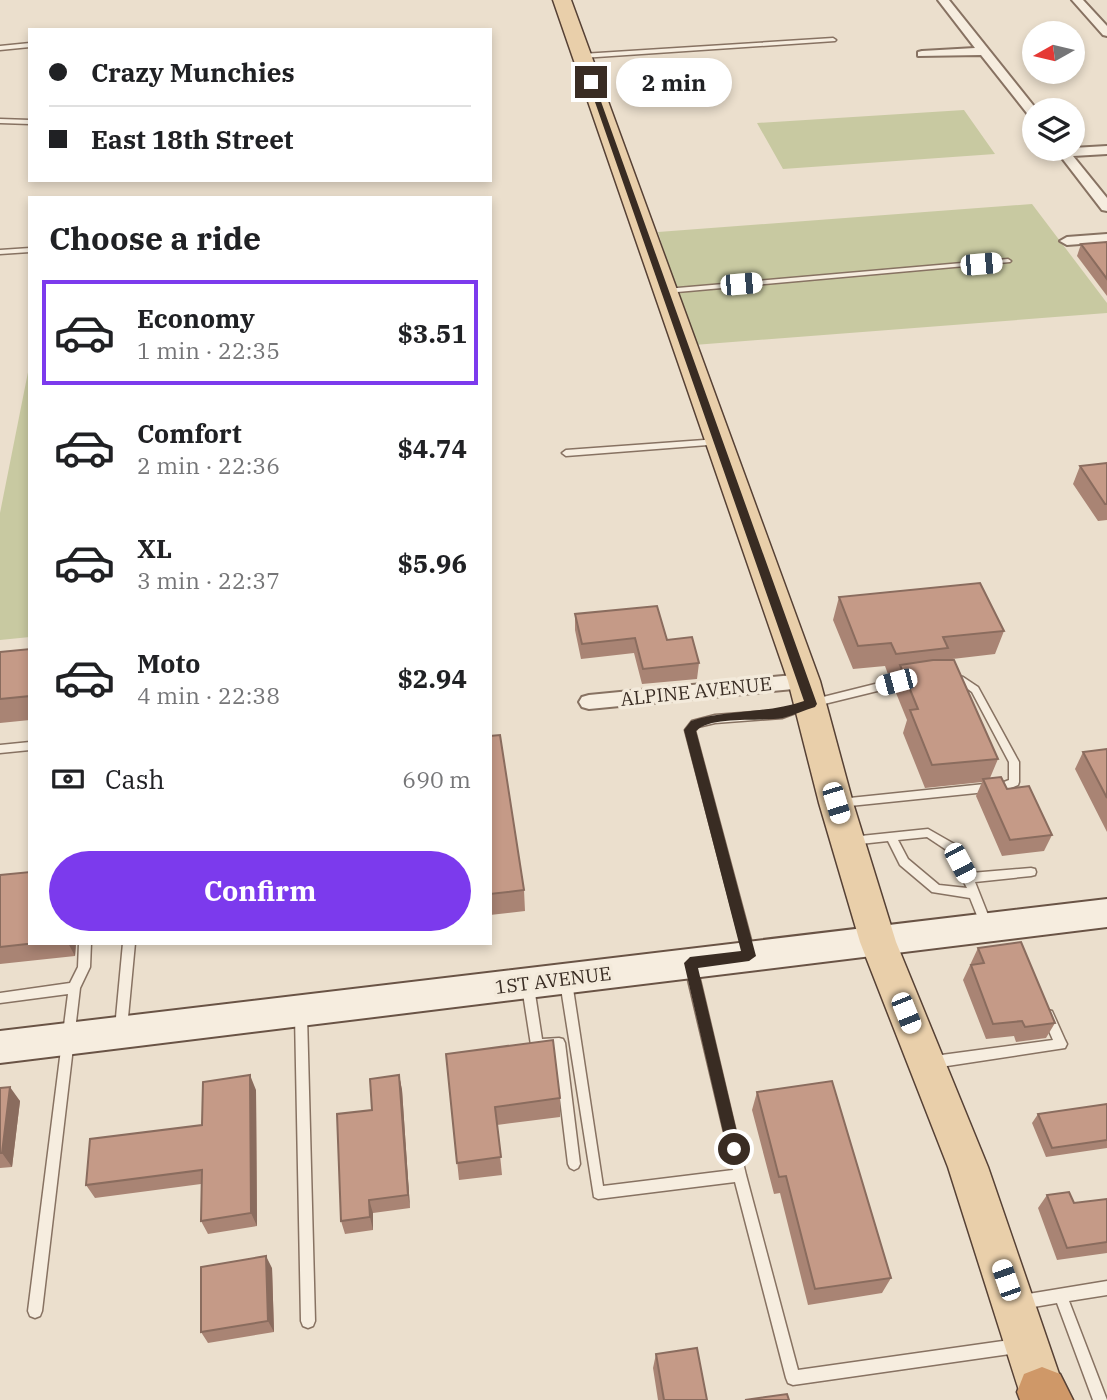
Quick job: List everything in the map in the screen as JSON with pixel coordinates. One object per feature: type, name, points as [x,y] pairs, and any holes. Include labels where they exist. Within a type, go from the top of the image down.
[{"type":"main road","points":[[562,0],[807,692],[836,803],[878,942],[959,1143],[1045,1398]]},
{"type":"main road","name":"1ST AVENUE","points":[[0,1047],[749,956],[1005,930],[1107,913]]},
{"type":"street","points":[[943,0],[1022,99]]},
{"type":"street","points":[[1077,0],[1107,33]]},
{"type":"street","points":[[922,54],[984,51]]},
{"type":"street","points":[[1085,150],[1107,150]]},
{"type":"street","points":[[1071,161],[1107,207]]},
{"type":"street","points":[[1067,241],[1107,238]]},
{"type":"street","name":"ALPINE AVENUE","points":[[589,702],[807,692]]},
{"type":"lane","points":[[582,56],[833,40]]},
{"type":"lane","points":[[0,48],[28,45]]},
{"type":"lane","points":[[0,121],[28,122]]},
{"type":"lane","points":[[0,253],[28,250]]},
{"type":"lane","points":[[665,291],[1008,261]]},
{"type":"lane","points":[[566,453],[719,442]]},
{"type":"lane","points":[[836,803],[1006,786],[1014,782],[1014,762],[975,690],[960,679],[940,676]]},
{"type":"lane","points":[[749,956],[690,730],[695,724],[715,719],[782,713],[807,692],[918,679]]},
{"type":"lane","points":[[0,749],[28,746]]},
{"type":"lane","points":[[848,842],[928,833],[952,848],[974,894],[1005,930]]},
{"type":"lane","points":[[892,838],[904,862],[936,889],[974,894]]},
{"type":"lane","points":[[968,878],[1031,872]]},
{"type":"lane","points":[[35,1311],[74,988],[83,967],[86,945]]},
{"type":"lane","points":[[121,1032],[129,945]]},
{"type":"lane","points":[[690,963],[740,1175],[793,1378],[1028,1344]]},
{"type":"lane","points":[[565,978],[598,1193],[740,1175]]},
{"type":"lane","points":[[528,983],[531,1046],[559,1043],[574,1164]]},
{"type":"lane","points":[[0,998],[74,988]]},
{"type":"lane","points":[[926,1063],[1061,1044],[1041,999]]},
{"type":"lane","points":[[301,1010],[308,1321]]},
{"type":"lane","points":[[1014,1303],[1107,1288]]},
{"type":"lane","points":[[1061,1296],[1100,1400]]},
{"type":"green space","points":[[964,110],[995,154],[783,169],[757,123]]},
{"type":"green space","points":[[1032,204],[1107,303],[1107,313],[694,345],[658,232]]},
{"type":"green space","points":[[28,372],[28,637],[0,640],[0,513]]},
{"type":"building","points":[[1107,242],[1107,279],[1081,244]]},
{"type":"building","points":[[1107,463],[1107,504],[1105,504],[1080,466]]},
{"type":"building","points":[[980,583],[1004,631],[943,637],[948,648],[896,654],[891,643],[858,646],[839,597]]},
{"type":"building","points":[[657,606],[667,640],[692,637],[699,663],[643,669],[635,638],[582,644],[575,614]]},
{"type":"building","points":[[28,649],[28,696],[0,699],[0,652]]},
{"type":"building","points":[[954,660],[998,759],[932,765],[910,710],[918,709],[900,665]]},
{"type":"building","points":[[500,735],[524,890],[492,894],[492,736]]},
{"type":"building","points":[[1107,749],[1107,798],[1083,752]]},
{"type":"building","points":[[1001,777],[1007,789],[1029,786],[1052,835],[1010,840],[983,779]]},
{"type":"building","points":[[28,872],[28,944],[0,947],[0,875]]},
{"type":"building","points":[[1021,942],[1055,1023],[1025,1027],[1022,1021],[993,1024],[971,965],[984,963],[978,948]]},
{"type":"building","points":[[553,1040],[560,1098],[495,1107],[501,1157],[457,1163],[446,1054]]},
{"type":"building","points":[[250,1075],[251,1213],[201,1221],[202,1170],[86,1185],[90,1139],[202,1125],[203,1082]]},
{"type":"building","points":[[399,1075],[408,1195],[369,1200],[370,1217],[341,1221],[337,1114],[372,1110],[370,1079]]},
{"type":"building","points":[[832,1081],[891,1278],[815,1289],[786,1176],[779,1177],[757,1092]]},
{"type":"building","points":[[10,1087],[2,1153],[0,1153],[0,1088]]},
{"type":"building","points":[[1107,1104],[1107,1140],[1052,1148],[1038,1114]]},
{"type":"building","points":[[1069,1192],[1074,1203],[1107,1199],[1107,1242],[1067,1248],[1047,1195]]},
{"type":"building","points":[[266,1256],[268,1321],[201,1332],[201,1267]]},
{"type":"building","points":[[697,1348],[707,1400],[664,1400],[656,1354]]},
{"type":"building","points":[[787,1394],[789,1400],[745,1400]]},
{"type":"route","points":[[591,82],[811,704],[782,713],[715,719],[695,724],[690,730],[749,956],[690,963],[734,1149]]}]
